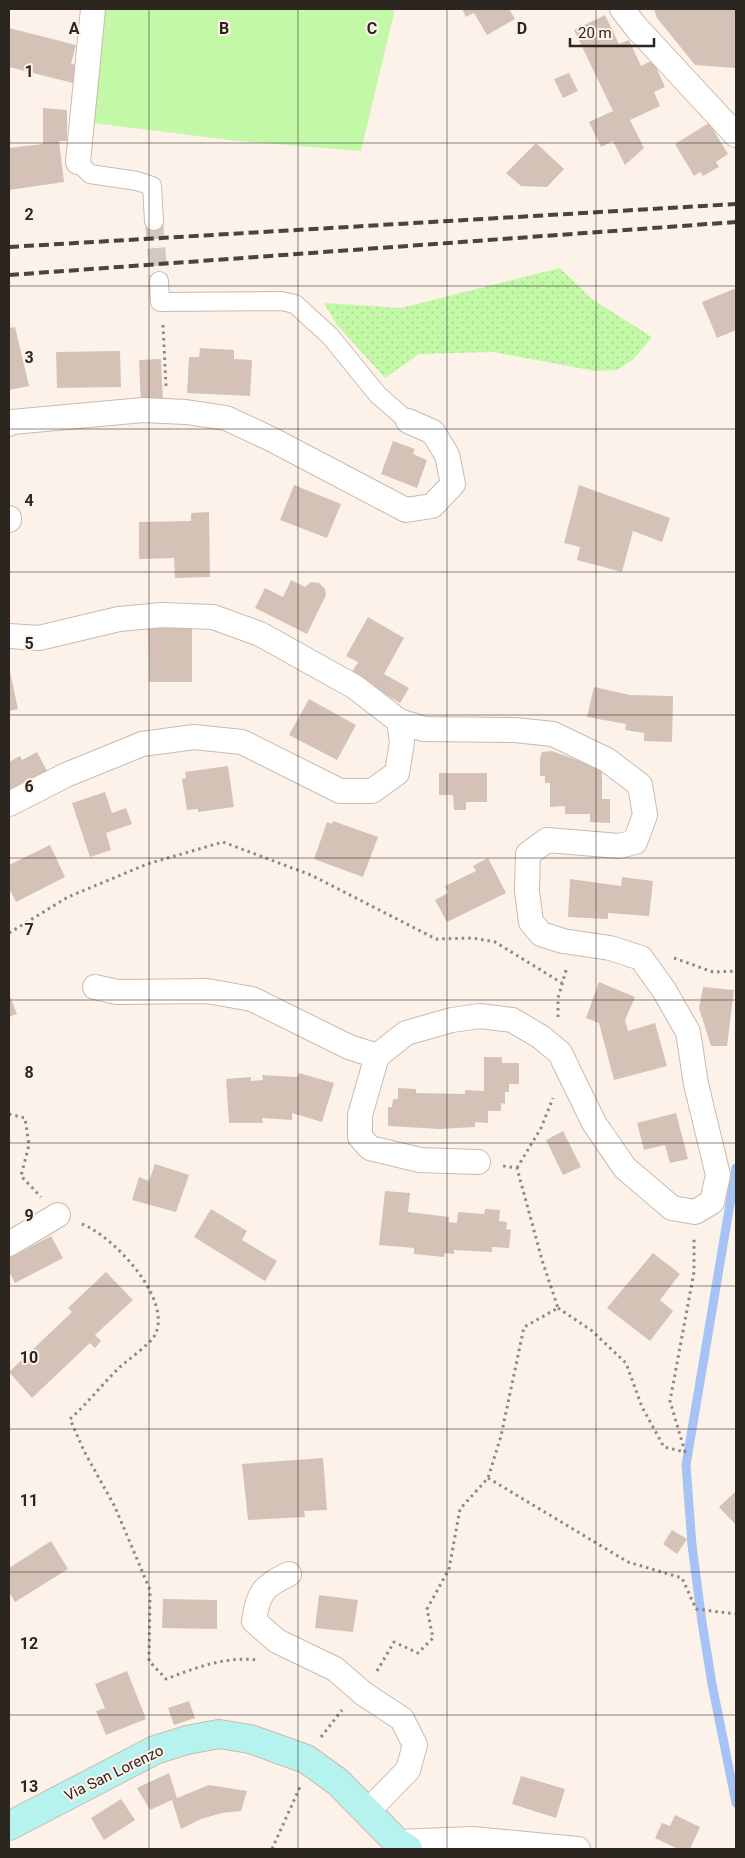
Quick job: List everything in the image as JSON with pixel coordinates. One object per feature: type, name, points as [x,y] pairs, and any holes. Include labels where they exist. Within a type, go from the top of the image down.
[{"type":"main road","name":"Via San Lorenzo","points":[[9,1826],[155,1750],[187,1740],[219,1734],[250,1739],[306,1758],[338,1782],[402,1846]]},
{"type":"street","points":[[93,9],[78,162],[90,174],[137,181],[152,186],[154,220]]},
{"type":"street","points":[[622,9],[636,27],[736,135]]},
{"type":"street","points":[[9,424],[12,422],[80,414],[143,410],[226,418],[271,439],[406,510],[432,506],[453,484],[447,455],[433,432],[408,421],[378,395],[330,336],[295,304],[280,301],[161,302],[159,280]]},
{"type":"street","points":[[9,636],[39,638],[119,619],[162,615],[213,617],[260,634],[347,682],[399,721],[424,729],[515,730],[552,734],[607,760],[640,785],[645,815],[635,842],[619,846],[547,840],[528,854],[527,891],[531,922],[541,934],[563,941],[610,948],[641,958],[664,990],[688,1032],[696,1084],[718,1175],[712,1202],[695,1212],[672,1208],[625,1168],[594,1123],[560,1053],[541,1037],[512,1020],[480,1016],[452,1020],[406,1033],[377,1056],[360,1116],[360,1137],[370,1148],[420,1160],[478,1162]]},
{"type":"street","points":[[9,804],[66,774],[142,744],[194,737],[242,742],[307,773],[340,792],[372,791],[397,772],[402,742],[399,721]]},
{"type":"street","points":[[95,987],[117,992],[207,991],[252,1000],[349,1047],[377,1056]]},
{"type":"street","points":[[9,1244],[58,1215]]},
{"type":"street","points":[[289,1574],[271,1582],[257,1600],[254,1621],[278,1640],[336,1670],[364,1694],[402,1718],[415,1746],[408,1770],[367,1812]]},
{"type":"street","name":"Via San Lorenzo","points":[[402,1846],[472,1839],[578,1849]]},
{"type":"path","points":[[161,302],[168,411]]},
{"type":"path","points":[[9,932],[68,897],[147,864],[223,842],[311,875],[436,939],[473,938],[495,942],[562,983]]},
{"type":"path","points":[[9,1114],[24,1118],[29,1134],[21,1176],[58,1215],[92,1228],[110,1243],[134,1267],[155,1301],[158,1319],[155,1336],[119,1368],[70,1419],[84,1451],[115,1507],[150,1590],[149,1661],[166,1679],[207,1664],[230,1660],[262,1661]]},
{"type":"path","points":[[478,1162],[517,1168],[542,1260],[558,1308],[591,1330],[626,1363],[642,1407],[664,1447],[685,1452],[670,1401],[694,1272],[695,1212]]},
{"type":"path","points":[[364,1694],[394,1642],[418,1653],[433,1638],[427,1609],[450,1569],[460,1509],[488,1478],[501,1436],[524,1327],[558,1308]]},
{"type":"path","points":[[488,1478],[628,1562],[682,1578],[696,1609],[736,1614]]},
{"type":"path","points":[[338,1704],[342,1709]]},
{"type":"green space","points":[[104,9],[395,9],[361,151],[238,141],[93,123]]},
{"type":"green space","points":[[560,268],[592,299],[652,337],[634,359],[617,370],[595,371],[493,352],[419,354],[385,378],[337,325],[324,303],[401,308]]},
{"type":"building","points":[[462,9],[509,9],[515,19],[487,35],[474,13],[466,17]]},
{"type":"building","points":[[654,9],[736,9],[736,68],[695,65],[657,18]]},
{"type":"building","points":[[605,15],[619,44],[629,40],[641,66],[653,60],[665,87],[654,92],[660,106],[630,120],[644,148],[625,165],[613,141],[601,147],[589,122],[613,111],[574,30]]},
{"type":"building","points":[[9,28],[76,45],[71,64],[77,65],[73,83],[9,67]]},
{"type":"building","points":[[569,73],[578,91],[563,98],[554,79]]},
{"type":"building","points":[[43,108],[67,110],[67,141],[59,141],[64,182],[9,190],[9,148],[43,144]]},
{"type":"building","points":[[709,123],[728,154],[716,162],[719,167],[703,176],[700,172],[694,176],[675,144]]},
{"type":"building","points":[[536,143],[564,169],[547,187],[521,186],[506,173]]},
{"type":"building","points":[[736,288],[736,330],[717,338],[702,302]]},
{"type":"building","points":[[15,327],[29,386],[9,390],[9,328]]},
{"type":"building","points":[[200,348],[234,350],[234,359],[252,360],[250,396],[187,393],[189,357],[199,357]]},
{"type":"building","points":[[120,351],[121,387],[57,388],[56,352]]},
{"type":"building","points":[[161,359],[163,404],[141,405],[139,360]]},
{"type":"building","points":[[393,441],[415,449],[413,454],[427,460],[417,488],[381,474]]},
{"type":"building","points":[[294,485],[341,504],[327,538],[280,520]]},
{"type":"building","points":[[579,485],[670,518],[662,542],[633,531],[622,572],[577,560],[580,547],[564,543]]},
{"type":"building","points":[[209,512],[210,577],[175,578],[174,558],[139,559],[139,522],[191,521],[191,513]]},
{"type":"building","points":[[291,580],[305,587],[311,582],[319,583],[325,589],[326,595],[307,634],[255,608],[265,588],[283,597]]},
{"type":"building","points":[[368,617],[404,638],[384,674],[409,688],[400,703],[351,674],[358,662],[346,656]]},
{"type":"building","points":[[192,621],[192,682],[149,682],[148,622]]},
{"type":"building","points":[[9,667],[18,709],[9,711]]},
{"type":"building","points":[[594,687],[630,695],[673,696],[672,742],[644,741],[644,733],[625,730],[626,724],[587,717]]},
{"type":"building","points":[[309,699],[356,725],[337,760],[289,735]]},
{"type":"building","points":[[552,751],[602,769],[602,799],[610,799],[610,823],[590,822],[590,814],[565,814],[565,806],[550,807],[550,783],[545,783],[545,776],[540,776],[540,758],[542,752]]},
{"type":"building","points":[[37,752],[47,771],[9,793],[9,762],[20,756],[22,760]]},
{"type":"building","points":[[228,766],[234,807],[198,812],[198,809],[187,810],[182,779],[186,778],[185,772]]},
{"type":"building","points":[[439,773],[487,773],[487,802],[466,802],[466,810],[454,810],[453,795],[439,795]]},
{"type":"building","points":[[105,792],[112,813],[126,808],[132,824],[106,833],[111,850],[90,857],[72,803]]},
{"type":"building","points":[[333,821],[378,837],[363,877],[314,859],[327,822],[332,824]]},
{"type":"building","points":[[50,845],[65,877],[16,902],[9,888],[9,865]]},
{"type":"building","points":[[488,858],[506,893],[447,922],[435,900],[448,893],[445,886],[476,871],[473,866]]},
{"type":"building","points":[[622,877],[653,881],[649,916],[608,913],[608,919],[568,917],[570,879],[621,886]]},
{"type":"building","points":[[599,982],[635,997],[625,1020],[628,1031],[655,1023],[667,1066],[614,1080],[599,1023],[586,1018]]},
{"type":"building","points":[[703,987],[734,990],[727,1046],[711,1046],[699,1008]]},
{"type":"building","points":[[9,994],[17,1014],[9,1017]]},
{"type":"building","points":[[484,1057],[502,1057],[502,1063],[519,1063],[519,1084],[509,1084],[509,1092],[505,1092],[505,1104],[501,1103],[501,1111],[488,1111],[488,1123],[475,1122],[475,1127],[440,1129],[388,1126],[388,1107],[392,1107],[393,1099],[398,1099],[398,1088],[416,1089],[416,1093],[465,1094],[465,1090],[484,1091]]},
{"type":"building","points":[[299,1073],[334,1083],[322,1122],[292,1113],[292,1120],[262,1118],[263,1123],[229,1123],[226,1079],[251,1077],[251,1081],[263,1080],[262,1075],[297,1077]]},
{"type":"building","points":[[676,1113],[688,1159],[670,1163],[665,1145],[644,1150],[637,1123]]},
{"type":"building","points":[[563,1131],[581,1167],[563,1175],[546,1140]]},
{"type":"building","points":[[155,1164],[189,1175],[176,1212],[132,1200],[139,1177],[149,1181]]},
{"type":"building","points":[[385,1191],[410,1193],[408,1212],[449,1217],[449,1222],[457,1223],[458,1212],[484,1214],[485,1209],[500,1210],[499,1221],[507,1222],[506,1229],[511,1230],[509,1248],[492,1247],[492,1252],[454,1250],[454,1254],[445,1253],[444,1257],[414,1254],[414,1248],[379,1245]]},
{"type":"building","points":[[211,1209],[247,1231],[242,1240],[277,1261],[265,1281],[194,1237]]},
{"type":"building","points":[[51,1236],[63,1258],[15,1283],[9,1272],[9,1258]]},
{"type":"building","points":[[653,1253],[680,1274],[660,1300],[673,1311],[650,1341],[607,1308]]},
{"type":"building","points":[[106,1272],[133,1300],[95,1335],[101,1341],[95,1348],[90,1343],[32,1398],[9,1372],[72,1312],[68,1308]]},
{"type":"building","points":[[323,1458],[327,1510],[304,1511],[305,1517],[248,1520],[242,1464]]},
{"type":"building","points":[[736,1491],[736,1525],[719,1507]]},
{"type":"building","points":[[672,1530],[687,1539],[677,1554],[663,1544]]},
{"type":"building","points":[[51,1541],[68,1569],[15,1602],[9,1592],[9,1568]]},
{"type":"building","points":[[319,1595],[358,1600],[353,1632],[315,1628]]},
{"type":"building","points":[[163,1599],[217,1600],[217,1629],[162,1628]]},
{"type":"building","points":[[127,1671],[146,1719],[106,1735],[96,1711],[105,1708],[95,1684]]},
{"type":"building","points":[[189,1701],[195,1718],[174,1725],[168,1708]]},
{"type":"building","points":[[169,1773],[177,1798],[209,1785],[247,1791],[241,1811],[222,1813],[201,1819],[181,1829],[172,1800],[150,1810],[137,1788]]},
{"type":"building","points":[[521,1776],[565,1789],[556,1818],[512,1804]]},
{"type":"building","points":[[121,1799],[135,1820],[104,1840],[91,1818]]},
{"type":"building","points":[[675,1815],[700,1827],[690,1849],[678,1849],[655,1838],[662,1823],[670,1826]]},
{"type":"waterway","points":[[736,1168],[686,1465],[692,1545],[702,1622],[712,1684],[736,1803]]},
{"type":"tunnel","points":[[154,221],[159,281]]},
{"type":"railway","points":[[9,247],[736,204]]},
{"type":"railway","points":[[9,275],[736,222]]}]
